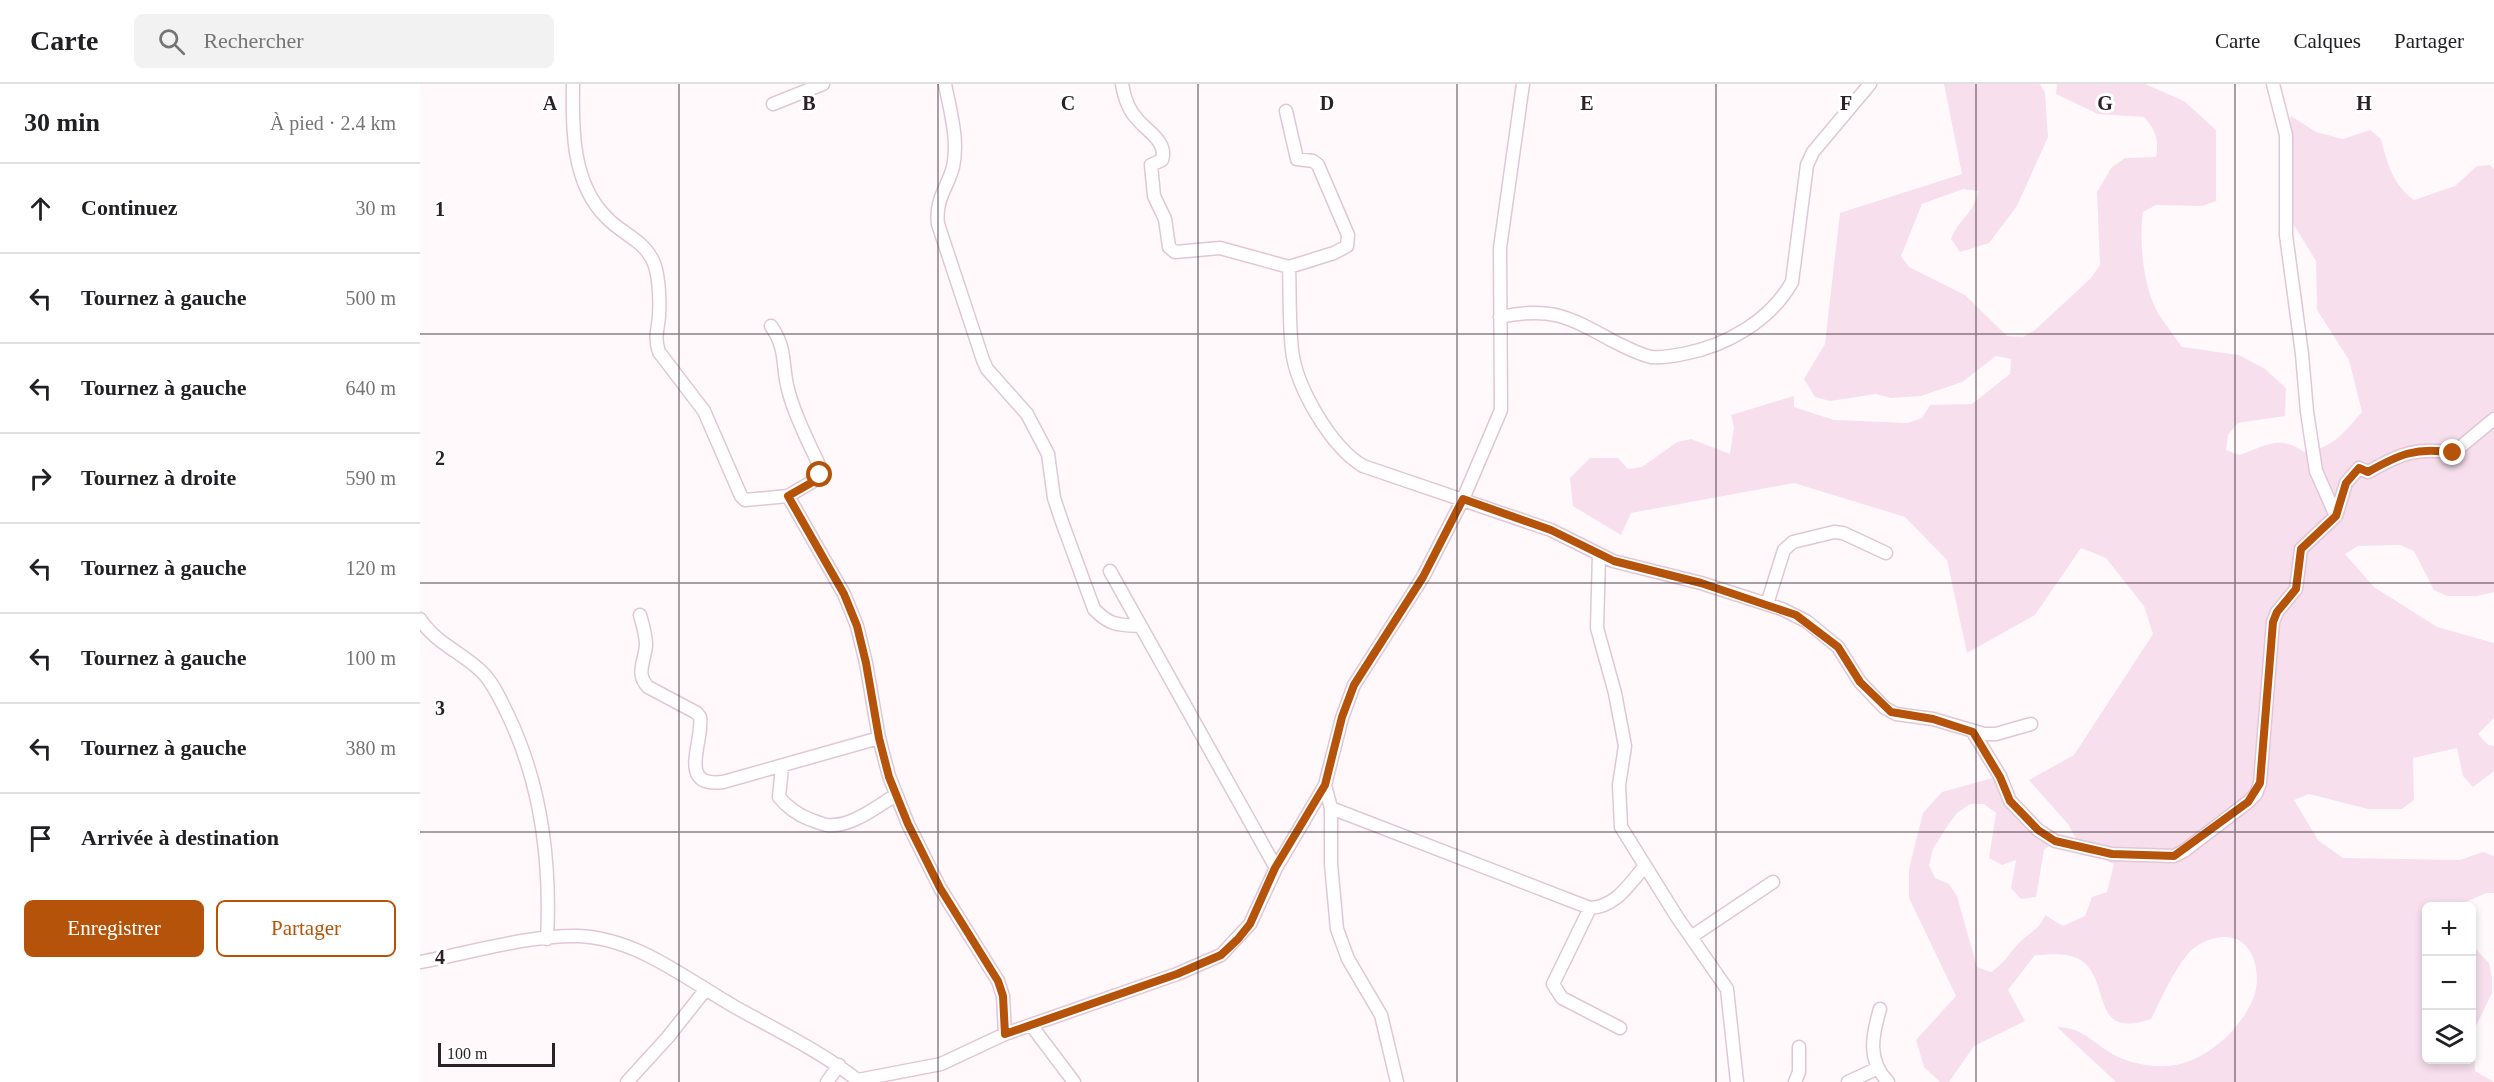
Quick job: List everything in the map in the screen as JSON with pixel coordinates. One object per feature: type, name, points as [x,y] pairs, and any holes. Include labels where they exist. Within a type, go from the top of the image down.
[{"type":"street","points":[[573,84],[576,153],[585,188],[607,218],[641,244],[650,254],[655,267],[659,314],[656,337],[659,352],[704,411],[741,496],[751,501],[788,496],[818,479],[820,467],[794,411],[788,391],[782,342],[771,326]]},
{"type":"street","points":[[773,104],[823,84]]},
{"type":"street","points":[[945,84],[956,150],[952,169],[936,210],[938,224],[983,360],[987,369],[1027,414],[1048,454],[1054,498],[1094,609],[1105,620],[1114,624],[1141,626]]},
{"type":"street","points":[[1122,84],[1127,102],[1137,120],[1156,137],[1163,153],[1162,160],[1153,163],[1151,168],[1154,196],[1165,219],[1170,249],[1175,252],[1220,248],[1289,267],[1334,253],[1347,246],[1349,241],[1322,171],[1313,161],[1297,159],[1286,111]]},
{"type":"street","points":[[420,962],[547,939],[578,936],[608,940],[665,964],[839,1065],[860,1081],[941,1064],[1005,1034],[1177,974],[1221,955],[1250,924],[1275,868],[1325,785],[1342,717],[1354,685],[1423,577],[1463,499],[1501,410],[1500,248],[1523,84]]},
{"type":"street","points":[[1500,317],[1526,312],[1556,314],[1570,318],[1629,349],[1652,357],[1700,351],[1744,331],[1758,321],[1786,292],[1792,282],[1807,165],[1813,152],[1870,84]]},
{"type":"street","points":[[2273,84],[2286,135],[2286,235],[2302,354],[2307,412],[2316,471],[2336,516]]},
{"type":"street","points":[[1289,267],[1292,352],[1302,384],[1330,437],[1342,451],[1363,466],[1551,530],[1599,555],[1639,568],[1701,583],[1782,609],[1806,621],[1838,647],[1860,682],[1891,712],[1933,719],[1973,732],[1996,734],[2031,724]]},
{"type":"street","points":[[1973,732],[2000,777],[2010,801],[2038,830],[2055,841],[2112,854],[2174,856],[2184,850],[2248,802],[2260,783],[2273,622],[2277,612],[2296,589],[2301,549],[2336,516],[2346,483],[2359,468],[2368,472],[2393,458],[2419,450],[2435,449],[2453,453],[2494,419]]},
{"type":"street","points":[[788,496],[844,594],[857,626],[879,738],[896,795],[922,856],[998,981],[1003,996],[1005,1034]]},
{"type":"street","points":[[1767,604],[1784,550],[1793,542],[1834,532],[1842,533],[1886,553]]},
{"type":"street","points":[[1599,555],[1597,628],[1615,693],[1625,746],[1619,785],[1619,819],[1624,833],[1727,989],[1737,1082]]},
{"type":"street","points":[[1110,571],[1275,868]]},
{"type":"street","points":[[640,615],[645,636],[642,681],[648,687],[700,717],[696,766],[698,776],[703,782],[710,784],[723,782],[879,738]]},
{"type":"street","points":[[420,618],[434,636],[483,673],[497,692],[522,748],[536,789],[544,836],[548,874],[547,939]]},
{"type":"street","points":[[782,767],[779,796],[784,804],[805,817],[827,825],[839,825],[852,821],[896,795]]},
{"type":"street","points":[[1325,785],[1331,808],[1330,864],[1337,929],[1348,959],[1381,1015],[1397,1082]]},
{"type":"street","points":[[1331,808],[1590,908],[1602,907],[1614,900],[1646,866]]},
{"type":"street","points":[[1691,937],[1773,882]]},
{"type":"street","points":[[1590,908],[1553,984],[1562,998],[1620,1028]]},
{"type":"street","points":[[627,1082],[660,1046],[706,989]]},
{"type":"street","points":[[1880,1009],[1873,1030],[1876,1069],[1888,1082]]},
{"type":"street","points":[[1031,1025],[1074,1082]]},
{"type":"street","points":[[1795,1082],[1799,1072],[1799,1047]]},
{"type":"street","points":[[827,1082],[839,1065]]},
{"type":"street","points":[[1848,1082],[1876,1069]]},
{"type":"shaded area","points":[[1944,84],[2040,84],[2045,93],[2048,137],[2017,206],[1989,243],[1960,252],[1951,239],[1974,205],[1978,191],[1963,189],[1922,204],[1901,256],[1909,267],[1965,295],[2007,336],[2023,337],[2035,330],[2091,278],[2100,265],[2097,192],[2112,167],[2125,158],[2156,157],[2156,135],[2144,117],[2098,114],[2056,94],[2057,84],[2145,84],[2184,101],[2216,130],[2216,201],[2202,206],[2156,205],[2143,212],[2142,250],[2143,264],[2153,302],[2182,347],[2239,355],[2265,369],[2286,388],[2285,416],[2238,423],[2228,435],[2226,450],[2239,455],[2272,443],[2287,444],[2304,452],[2323,447],[2337,438],[2362,412],[2349,360],[2317,310],[2316,261],[2281,204],[2281,174],[2291,116],[2316,132],[2343,139],[2370,130],[2381,139],[2389,165],[2401,188],[2414,200],[2455,186],[2477,166],[2490,165],[2494,169],[2494,592],[2477,596],[2447,596],[2434,590],[2414,551],[2400,545],[2358,546],[2345,554],[2374,587],[2437,627],[2494,643],[2494,718],[2478,734],[2488,745],[2494,746],[2494,771],[2473,787],[2463,776],[2457,748],[2413,758],[2414,800],[2402,809],[2368,809],[2309,794],[2294,800],[2318,840],[2343,858],[2460,860],[2483,852],[2494,856],[2494,893],[2486,893],[2466,902],[2422,902],[2422,1064],[2475,1064],[2475,1071],[2494,1082],[2116,1082],[2057,1027],[2079,1032],[2115,1056],[2144,1065],[2180,1064],[2206,1053],[2239,1023],[2256,989],[2256,968],[2249,949],[2234,938],[2223,937],[2203,942],[2194,948],[2172,978],[2151,1019],[2131,1023],[2117,1021],[2109,1014],[2095,978],[2088,967],[2077,958],[2061,954],[2035,955],[2008,990],[2025,1021],[1974,1046],[1949,1082],[1940,1082],[1924,1067],[1916,1040],[1956,996],[1909,898],[1909,869],[1923,813],[1942,792],[2000,776],[2010,801],[2055,841],[2044,850],[2036,897],[2021,899],[2011,888],[2016,860],[2002,865],[1989,858],[1996,813],[1984,804],[1970,804],[1957,813],[1933,849],[1929,865],[1935,878],[1949,884],[1957,896],[1977,967],[1991,972],[1996,969],[2020,942],[2038,927],[2045,915],[2063,926],[2085,916],[2092,897],[2107,892],[2114,864],[2081,848],[2068,824],[2029,780],[2074,755],[2153,634],[2144,606],[2106,558],[2081,548],[2035,615],[1967,653],[1947,560],[1905,517],[1794,483],[1631,513],[1621,535],[1573,506],[1570,478],[1590,458],[1618,458],[1628,469],[1642,467],[1677,442],[1691,439],[1730,454],[1734,427],[1731,415],[1794,396],[1794,407],[1834,420],[1908,423],[1922,418],[1930,405],[1972,404],[2010,374],[2011,359],[1996,356],[1962,382],[1921,396],[1891,398],[1876,394],[1830,401],[1815,397],[1804,379],[1825,344],[1840,213],[1962,174]]},
{"type":"shaded area","points":[[2476,949],[2489,963],[2492,993],[2476,1026]]},
{"type":"route","points":[[820,475],[818,479],[788,496],[844,594],[857,626],[889,777],[922,856],[998,981],[1003,996],[1005,1034],[1177,974],[1221,955],[1238,939],[1250,924],[1275,868],[1325,785],[1346,703],[1354,685],[1423,577],[1463,499],[1551,530],[1614,561],[1701,583],[1796,615],[1838,647],[1860,682],[1891,712],[1933,719],[1973,732],[2000,777],[2010,801],[2038,830],[2055,841],[2112,854],[2174,856],[2256,794],[2260,783],[2273,622],[2277,612],[2296,589],[2301,549],[2336,516],[2346,483],[2359,468],[2368,472],[2393,458],[2419,450],[2435,449],[2453,453]]}]
